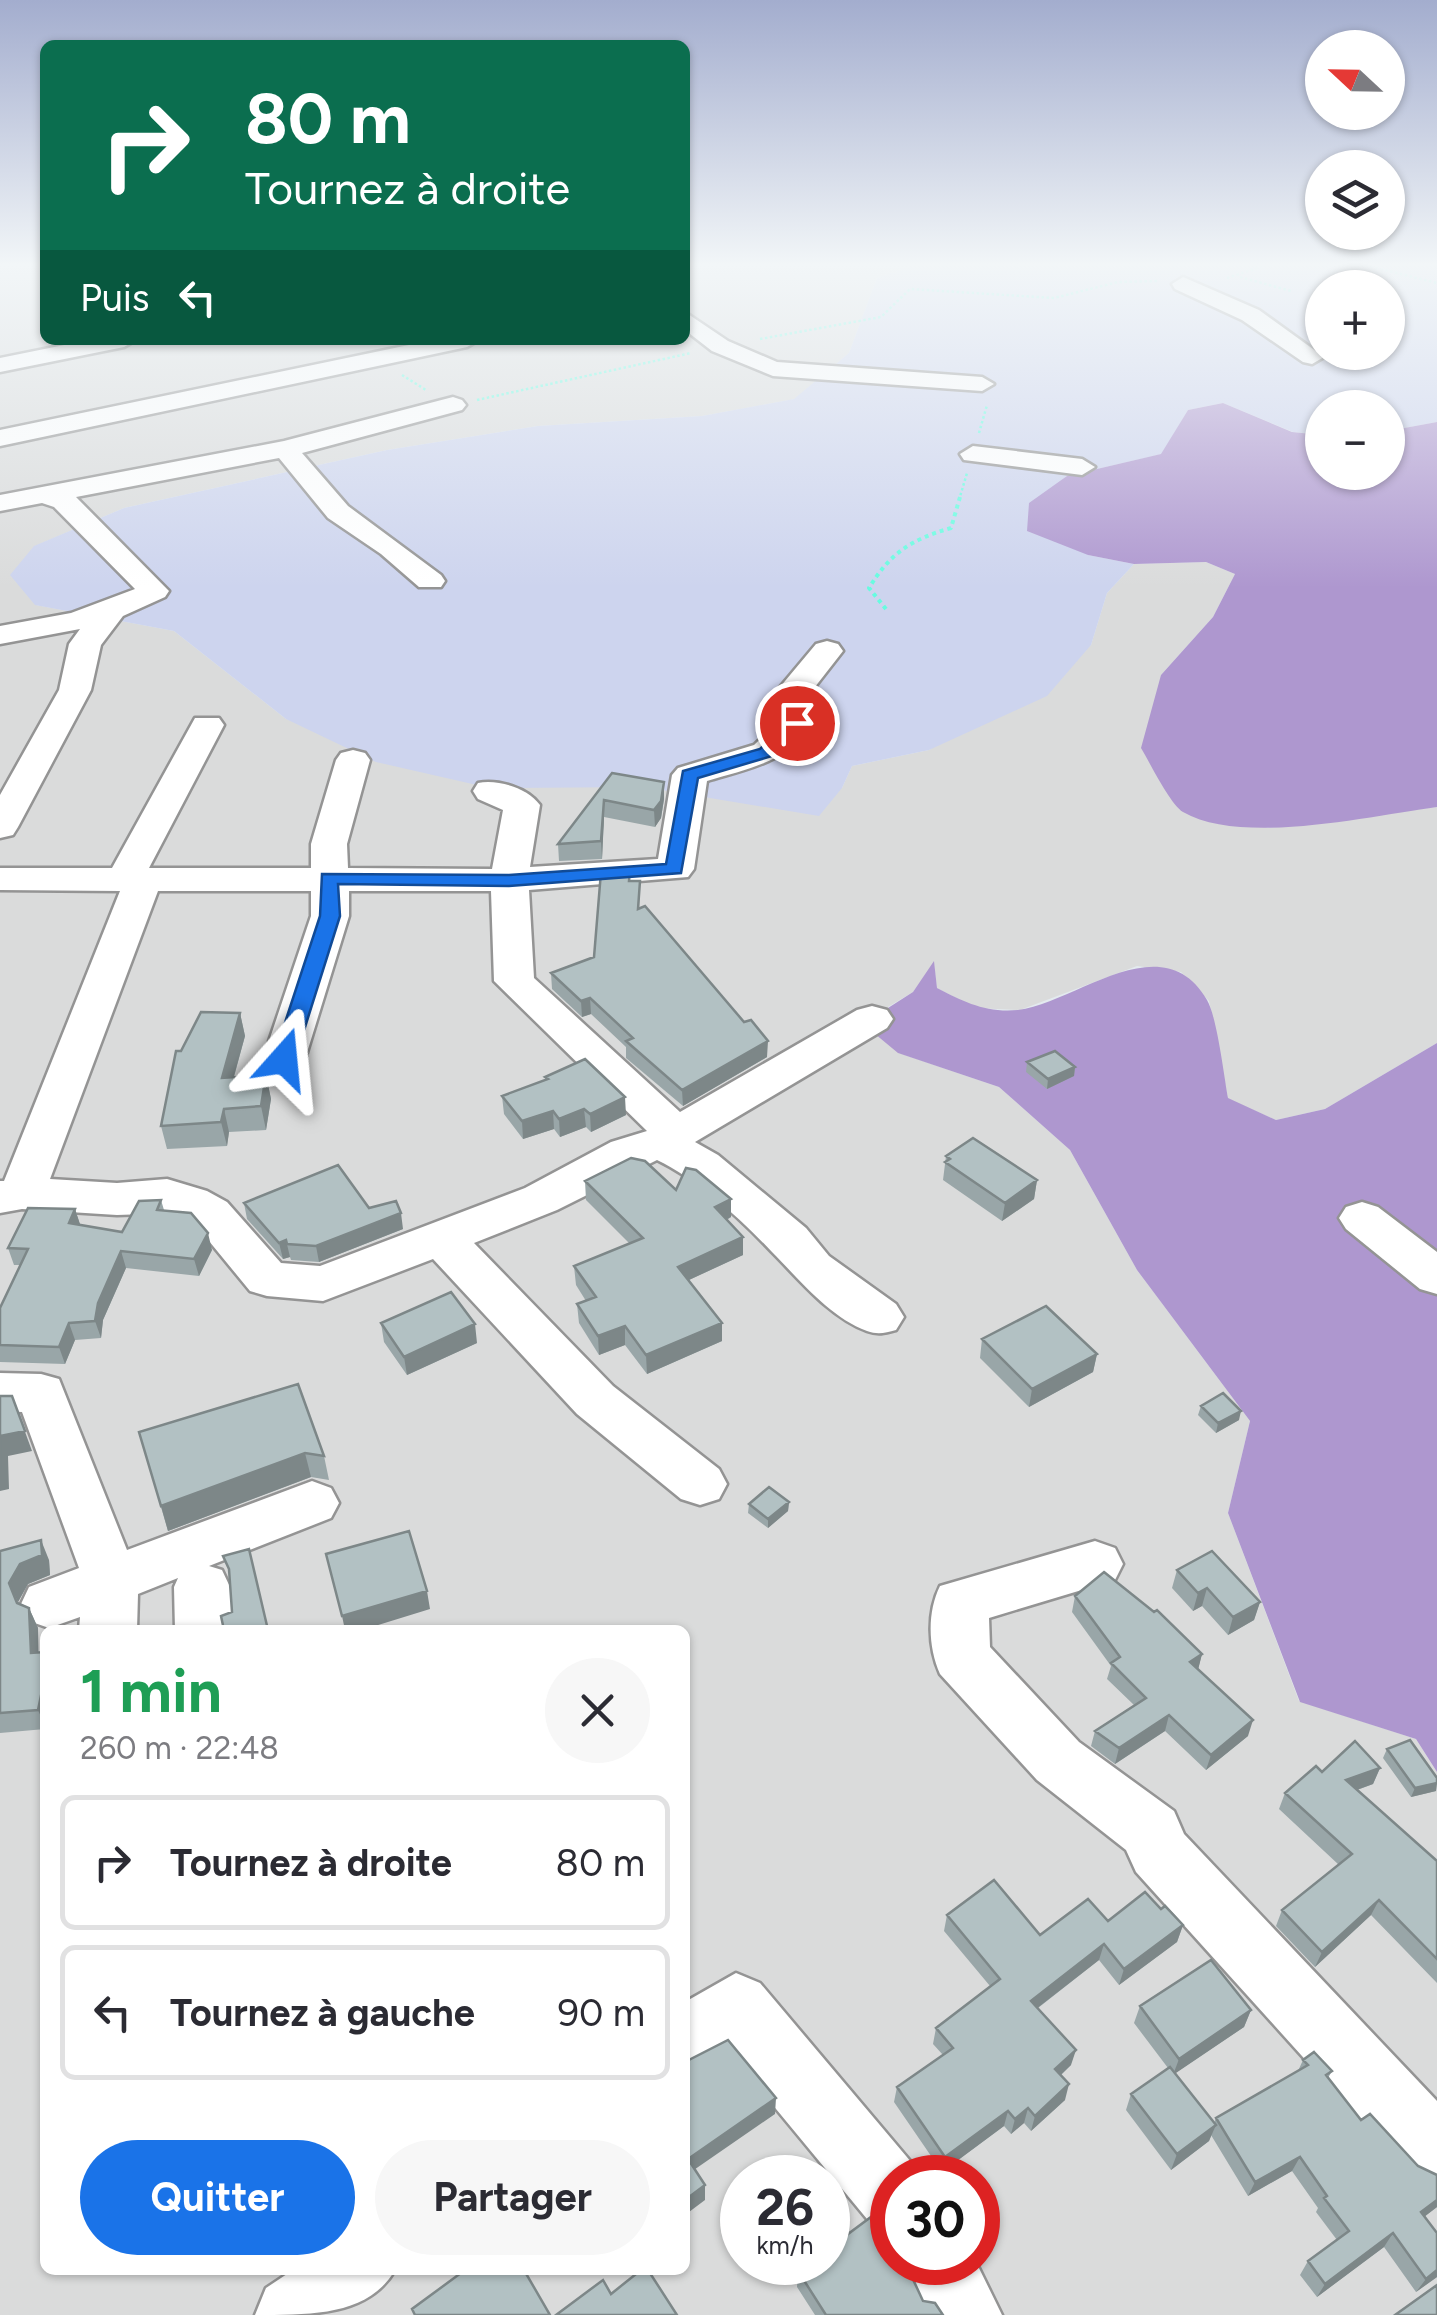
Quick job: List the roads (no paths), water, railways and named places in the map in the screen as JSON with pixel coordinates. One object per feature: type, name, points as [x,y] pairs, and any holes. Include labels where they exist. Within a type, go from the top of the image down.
[{"type":"street","points":[[0,438],[280,372]]},
{"type":"street","points":[[815,372],[982,384]]},
{"type":"street","points":[[0,504],[285,448],[452,406]]},
{"type":"street","points":[[285,448],[338,512],[430,581]]},
{"type":"street","points":[[973,454],[1082,467]]},
{"type":"street","points":[[0,635],[63,626],[109,614],[154,591],[64,501],[41,494]]},
{"type":"street","points":[[0,827],[75,690],[85,644],[109,614]]},
{"type":"street","points":[[0,880],[509,880],[674,869],[690,775],[766,752],[797,723],[787,700],[827,651]]},
{"type":"street","points":[[207,726],[135,878],[11,1195],[116,1199],[168,1195],[212,1214],[266,1279],[323,1284],[541,1199],[627,1152],[667,1140],[872,1019]]},
{"type":"street","points":[[284,1059],[330,916],[329,844],[353,760]]},
{"type":"street","points":[[490,791],[522,805],[509,880],[514,981],[676,1150],[702,1166],[789,1240],[812,1268],[879,1317]]},
{"type":"street","points":[[1362,1218],[1437,1277]]},
{"type":"street","points":[[440,1238],[596,1400],[700,1484]]},
{"type":"street","points":[[0,1392],[41,1393],[109,1604]]},
{"type":"street","points":[[49,1604],[109,1604],[312,1503]]},
{"type":"street","points":[[1095,1564],[960,1603],[961,1656],[1058,1761],[1152,1832],[1158,1851],[1437,2153]]},
{"type":"street","points":[[690,2039],[736,2007],[870,2168]]},
{"type":"street","points":[[293,2315],[351,2275]]},
{"type":"street","points":[[947,2285],[964,2315]]}]
